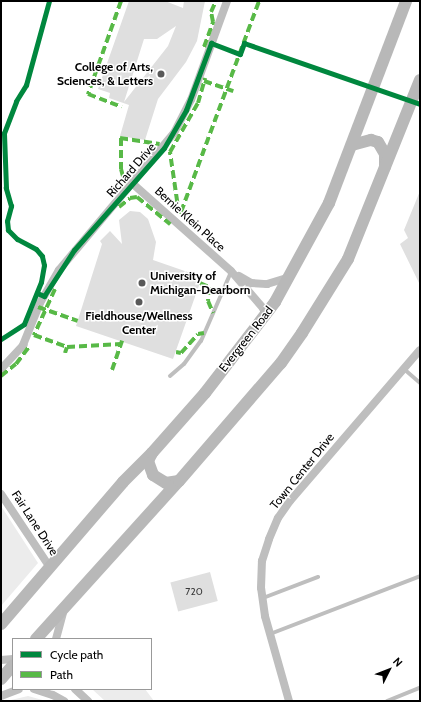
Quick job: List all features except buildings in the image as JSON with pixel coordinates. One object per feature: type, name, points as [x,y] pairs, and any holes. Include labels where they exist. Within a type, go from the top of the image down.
[{"type":"street","name":"Richard Drive","points":[[1,369],[23,345],[40,303],[59,270],[164,148],[181,122],[227,1]]},
{"type":"street","name":"Evergreen Road","points":[[1,624],[49,566],[123,482],[152,453],[266,316],[290,277],[329,203],[406,1]]},
{"type":"street","points":[[37,638],[179,481],[281,363],[332,288],[348,259],[420,80]]},
{"type":"street","points":[[352,145],[371,140],[378,142],[385,154],[385,170]]},
{"type":"street","name":"Bernie Klein Place","points":[[132,184],[232,272],[263,308],[266,316]]},
{"type":"street","name":"Bernie Klein Place","points":[[232,272],[251,283],[267,284],[290,277]]},
{"type":"street","name":"Town Center Drive","points":[[289,701],[270,634],[262,598],[262,561],[278,518],[420,350]]},
{"type":"street","points":[[152,453],[148,461],[153,475],[166,483],[179,481]]},
{"type":"street","name":"Fair Lane Drive","points":[[1,494],[49,566]]},
{"type":"street","points":[[56,638],[60,620],[69,602]]},
{"type":"street","points":[[1,660],[12,659]]},
{"type":"street","points":[[1,678],[12,666]]},
{"type":"street","points":[[1,696],[16,690]]},
{"type":"street","points":[[36,690],[64,701]]},
{"type":"street","points":[[76,690],[88,701]]},
{"type":"lane","points":[[170,376],[184,364],[201,341],[232,272]]},
{"type":"lane","points":[[404,370],[420,382]]},
{"type":"lane","points":[[270,634],[420,576]]},
{"type":"lane","points":[[262,598],[318,577]]},
{"type":"lane","points":[[387,701],[420,688]]},
{"type":"shaded area","points":[[1,506],[38,563],[1,606]]},
{"type":"shaded area","points":[[93,690],[146,690],[154,701],[105,701]]},
{"type":"shaded area","points":[[28,696],[46,701],[11,701]]},
{"type":"marked path","points":[[121,1],[88,94],[122,107]]},
{"type":"marked path","points":[[204,47],[213,22],[211,12],[216,1]]},
{"type":"marked path","points":[[181,212],[259,1]]},
{"type":"marked path","points":[[179,214],[170,152],[198,103],[205,78]]},
{"type":"marked path","points":[[204,81],[233,91]]},
{"type":"marked path","points":[[120,138],[160,144]]},
{"type":"marked path","points":[[121,138],[121,169],[125,184]]},
{"type":"marked path","points":[[119,207],[130,198],[137,197],[170,224]]},
{"type":"marked path","points":[[200,283],[209,287],[208,301],[213,313]]},
{"type":"marked path","points":[[55,289],[34,335],[67,347]]},
{"type":"marked path","points":[[38,307],[78,321]]},
{"type":"marked path","points":[[176,352],[181,353],[198,334],[204,333]]},
{"type":"marked path","points":[[112,370],[122,341]]},
{"type":"marked path","points":[[65,353],[67,347],[121,344]]},
{"type":"marked path","points":[[1,376],[16,364],[29,347]]},
{"type":"cycle path","points":[[1,339],[24,324],[41,282],[44,265],[42,256],[36,249],[17,239],[8,230],[7,221],[11,206],[6,188],[4,133],[16,101],[26,85],[49,1]]},
{"type":"cycle path","points":[[37,293],[44,296],[74,250],[164,148],[186,110],[211,43],[240,54],[244,43],[420,104]]},
{"type":"place","name":"College of Arts, Sciences, & Letters","points":[[161,74]]},
{"type":"place","name":"University of Michigan-Dearborn","points":[[142,283]]},
{"type":"place","name":"Fieldhouse/Wellness Center","points":[[139,302]]}]
